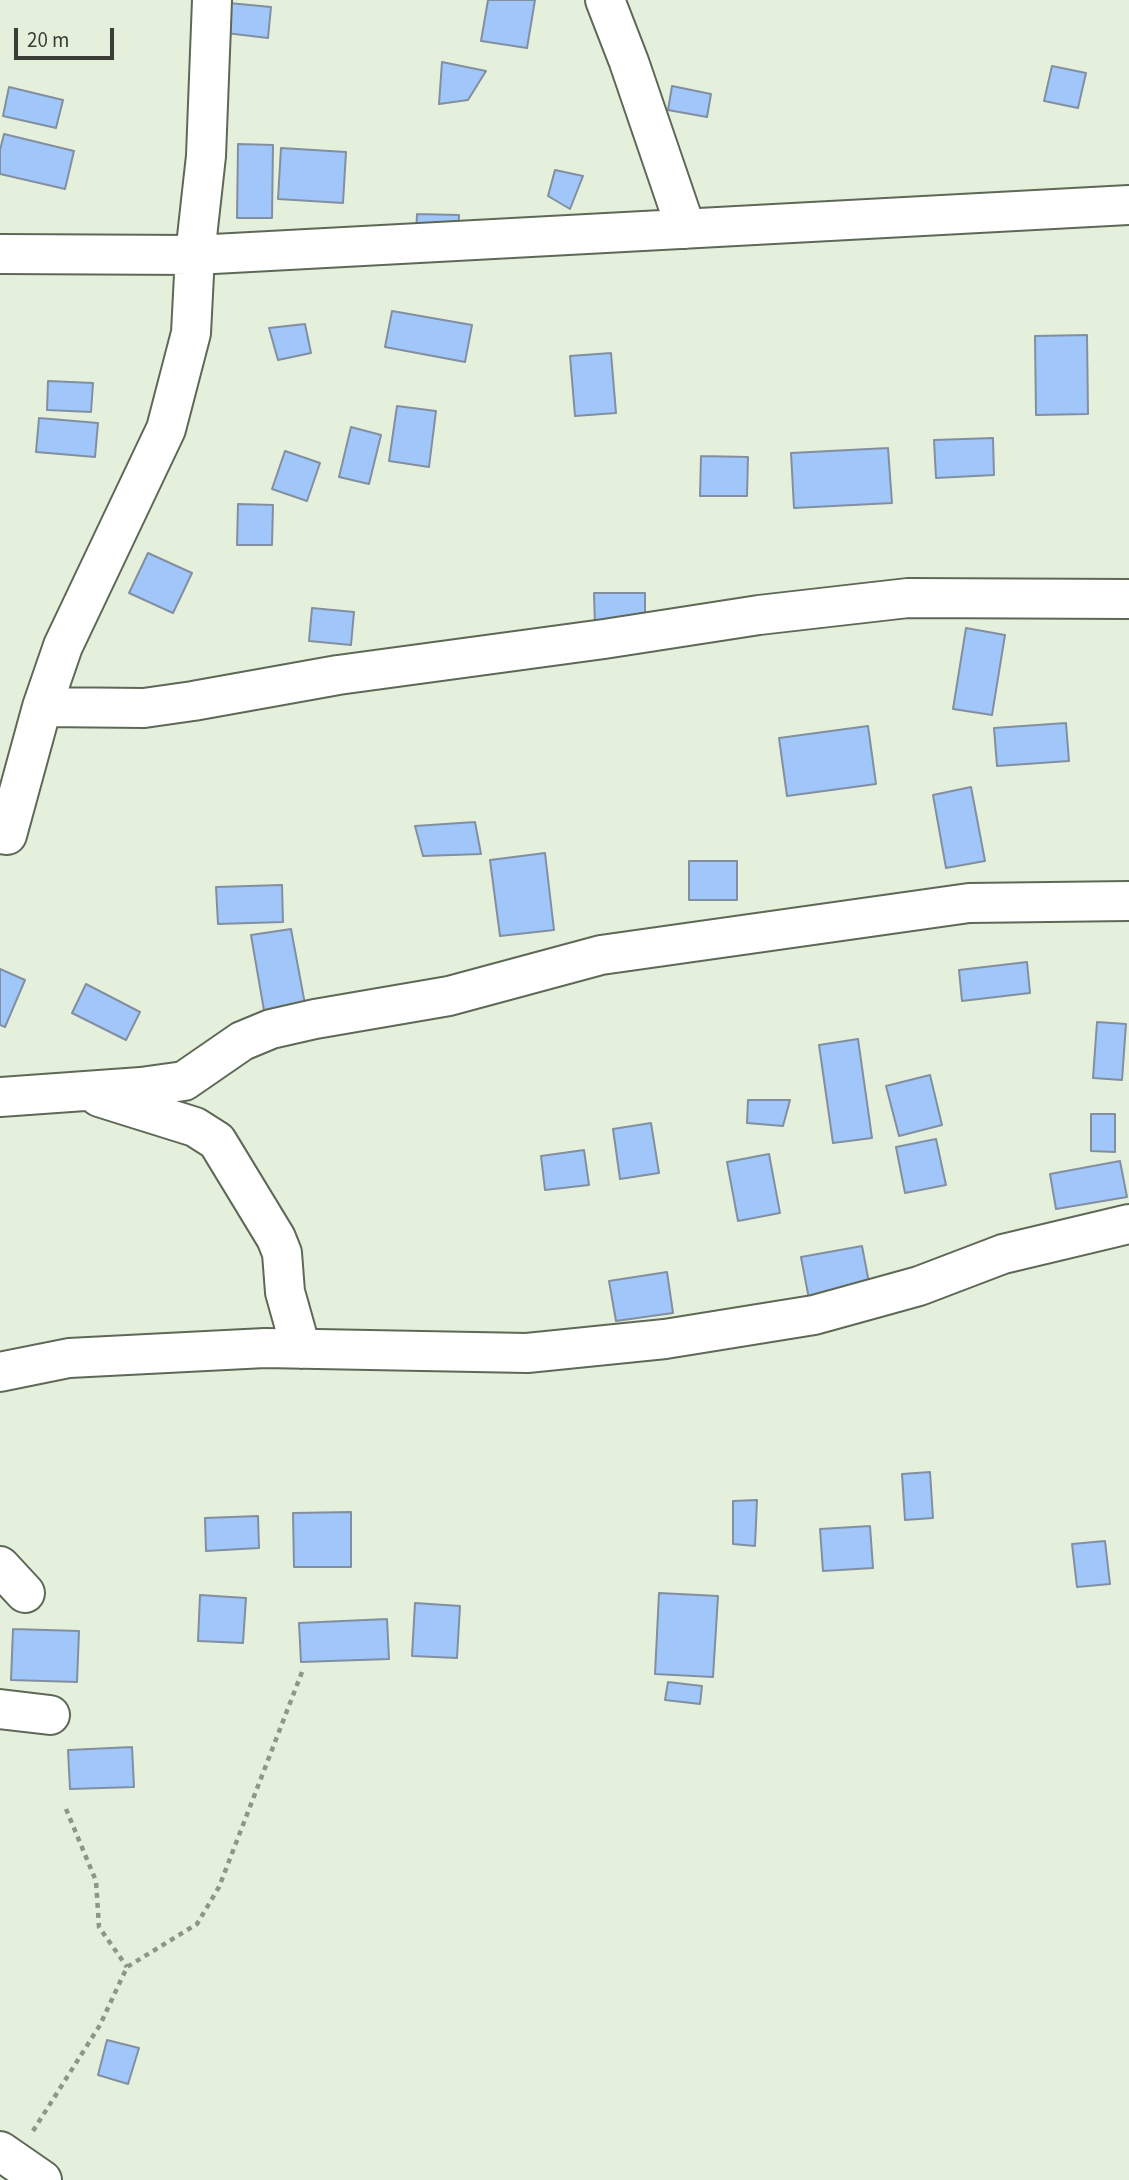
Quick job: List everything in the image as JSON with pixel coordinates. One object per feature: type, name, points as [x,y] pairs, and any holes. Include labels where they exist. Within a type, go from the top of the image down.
[{"type":"street","points":[[2,841],[63,646],[166,429],[191,333],[195,255],[206,156],[212,0]]},
{"type":"street","points":[[605,0],[686,229]]},
{"type":"street","points":[[0,254],[195,255],[1129,205]]},
{"type":"street","points":[[42,707],[144,708],[169,705],[351,673],[758,615],[908,598],[1129,599]]},
{"type":"street","points":[[0,1097],[141,1087],[184,1081],[242,1041],[271,1029],[449,996],[601,956],[969,903],[1129,901]]},
{"type":"street","points":[[80,1091],[195,1127],[217,1141],[276,1238],[282,1253],[285,1292],[301,1349]]},
{"type":"street","points":[[0,1372],[69,1358],[265,1348],[527,1353],[665,1339],[814,1315],[919,1286],[1003,1255],[1129,1224]]},
{"type":"street","points":[[0,1566],[25,1593]]},
{"type":"street","points":[[0,1709],[50,1715]]},
{"type":"path","points":[[19,2164],[100,2025],[127,1967],[197,1924],[219,1887],[302,1672]]},
{"type":"path","points":[[66,1809],[96,1881],[99,1927],[127,1967]]},
{"type":"building","points":[[488,0],[535,0],[527,48],[481,41]]},
{"type":"building","points":[[229,3],[271,7],[268,38],[226,33]]},
{"type":"building","points":[[442,62],[486,71],[468,100],[439,104]]},
{"type":"building","points":[[1052,66],[1086,73],[1078,108],[1044,101]]},
{"type":"building","points":[[672,86],[711,94],[707,117],[668,110]]},
{"type":"building","points":[[9,87],[63,100],[56,128],[3,116]]},
{"type":"building","points":[[4,134],[74,151],[65,189],[0,174],[0,150]]},
{"type":"building","points":[[238,144],[273,145],[272,218],[237,218]]},
{"type":"building","points":[[281,148],[346,152],[343,203],[278,199]]},
{"type":"building","points":[[555,170],[583,176],[570,209],[548,196]]},
{"type":"building","points":[[417,214],[459,215],[458,238],[416,236]]},
{"type":"building","points":[[392,311],[472,325],[465,362],[385,347]]},
{"type":"building","points":[[305,324],[311,353],[278,360],[269,328]]},
{"type":"building","points":[[1087,335],[1088,414],[1036,415],[1035,336]]},
{"type":"building","points":[[611,353],[616,413],[575,416],[570,356]]},
{"type":"building","points":[[48,381],[93,383],[91,412],[47,410]]},
{"type":"building","points":[[397,406],[436,411],[429,467],[389,461]]},
{"type":"building","points":[[39,418],[98,423],[95,457],[36,452]]},
{"type":"building","points":[[351,427],[381,435],[369,484],[339,477]]},
{"type":"building","points":[[993,438],[994,475],[936,478],[934,440]]},
{"type":"building","points":[[888,448],[892,503],[794,508],[791,453]]},
{"type":"building","points":[[285,451],[320,463],[307,501],[272,489]]},
{"type":"building","points":[[701,456],[748,457],[747,496],[700,496]]},
{"type":"building","points":[[238,504],[273,505],[272,545],[237,545]]},
{"type":"building","points":[[148,553],[192,573],[173,613],[129,593]]},
{"type":"building","points":[[594,593],[645,593],[645,626],[595,627]]},
{"type":"building","points":[[312,608],[354,612],[351,645],[309,641]]},
{"type":"building","points":[[966,628],[1005,635],[992,715],[953,709]]},
{"type":"building","points":[[1066,723],[1069,761],[997,766],[994,728]]},
{"type":"building","points":[[868,726],[876,784],[787,796],[779,738]]},
{"type":"building","points":[[971,787],[985,861],[946,868],[933,795]]},
{"type":"building","points":[[475,822],[481,854],[423,856],[415,826]]},
{"type":"building","points":[[545,853],[554,930],[500,936],[490,860]]},
{"type":"building","points":[[689,861],[737,861],[737,900],[689,900]]},
{"type":"building","points":[[282,885],[283,922],[218,924],[216,887]]},
{"type":"building","points":[[291,929],[307,1015],[266,1022],[251,935]]},
{"type":"building","points":[[1027,962],[1030,993],[962,1001],[959,970]]},
{"type":"building","points":[[0,969],[25,980],[5,1027],[0,1025]]},
{"type":"building","points":[[86,984],[140,1012],[126,1040],[72,1013]]},
{"type":"building","points":[[1097,1022],[1126,1024],[1122,1080],[1093,1078]]},
{"type":"building","points":[[858,1039],[872,1138],[833,1143],[819,1045]]},
{"type":"building","points":[[930,1075],[942,1125],[899,1136],[886,1086]]},
{"type":"building","points":[[748,1100],[790,1100],[783,1126],[747,1123]]},
{"type":"building","points":[[1091,1114],[1115,1114],[1115,1152],[1091,1151]]},
{"type":"building","points":[[651,1123],[659,1173],[620,1179],[613,1129]]},
{"type":"building","points":[[936,1139],[946,1185],[905,1193],[896,1147]]},
{"type":"building","points":[[584,1150],[589,1185],[545,1190],[541,1156]]},
{"type":"building","points":[[769,1154],[780,1213],[738,1221],[727,1162]]},
{"type":"building","points":[[1120,1161],[1127,1197],[1056,1209],[1050,1174]]},
{"type":"building","points":[[862,1246],[870,1288],[809,1299],[801,1257]]},
{"type":"building","points":[[667,1272],[673,1313],[616,1321],[609,1281]]},
{"type":"building","points":[[930,1472],[933,1518],[905,1520],[902,1474]]},
{"type":"building","points":[[757,1500],[755,1546],[733,1544],[733,1501]]},
{"type":"building","points":[[351,1512],[351,1567],[294,1567],[293,1513]]},
{"type":"building","points":[[258,1516],[259,1548],[206,1551],[205,1518]]},
{"type":"building","points":[[870,1526],[873,1568],[823,1571],[820,1529]]},
{"type":"building","points":[[1105,1541],[1110,1584],[1077,1587],[1072,1544]]},
{"type":"building","points":[[659,1593],[718,1596],[713,1677],[655,1674]]},
{"type":"building","points":[[200,1595],[246,1598],[243,1643],[198,1641]]},
{"type":"building","points":[[415,1603],[460,1606],[457,1658],[412,1656]]},
{"type":"building","points":[[387,1619],[389,1659],[301,1662],[299,1623]]},
{"type":"building","points":[[13,1629],[79,1631],[77,1682],[11,1680]]},
{"type":"building","points":[[668,1682],[702,1686],[700,1704],[665,1700]]},
{"type":"building","points":[[132,1747],[134,1787],[70,1789],[68,1750]]},
{"type":"building","points":[[107,2040],[139,2048],[128,2084],[98,2075]]}]
